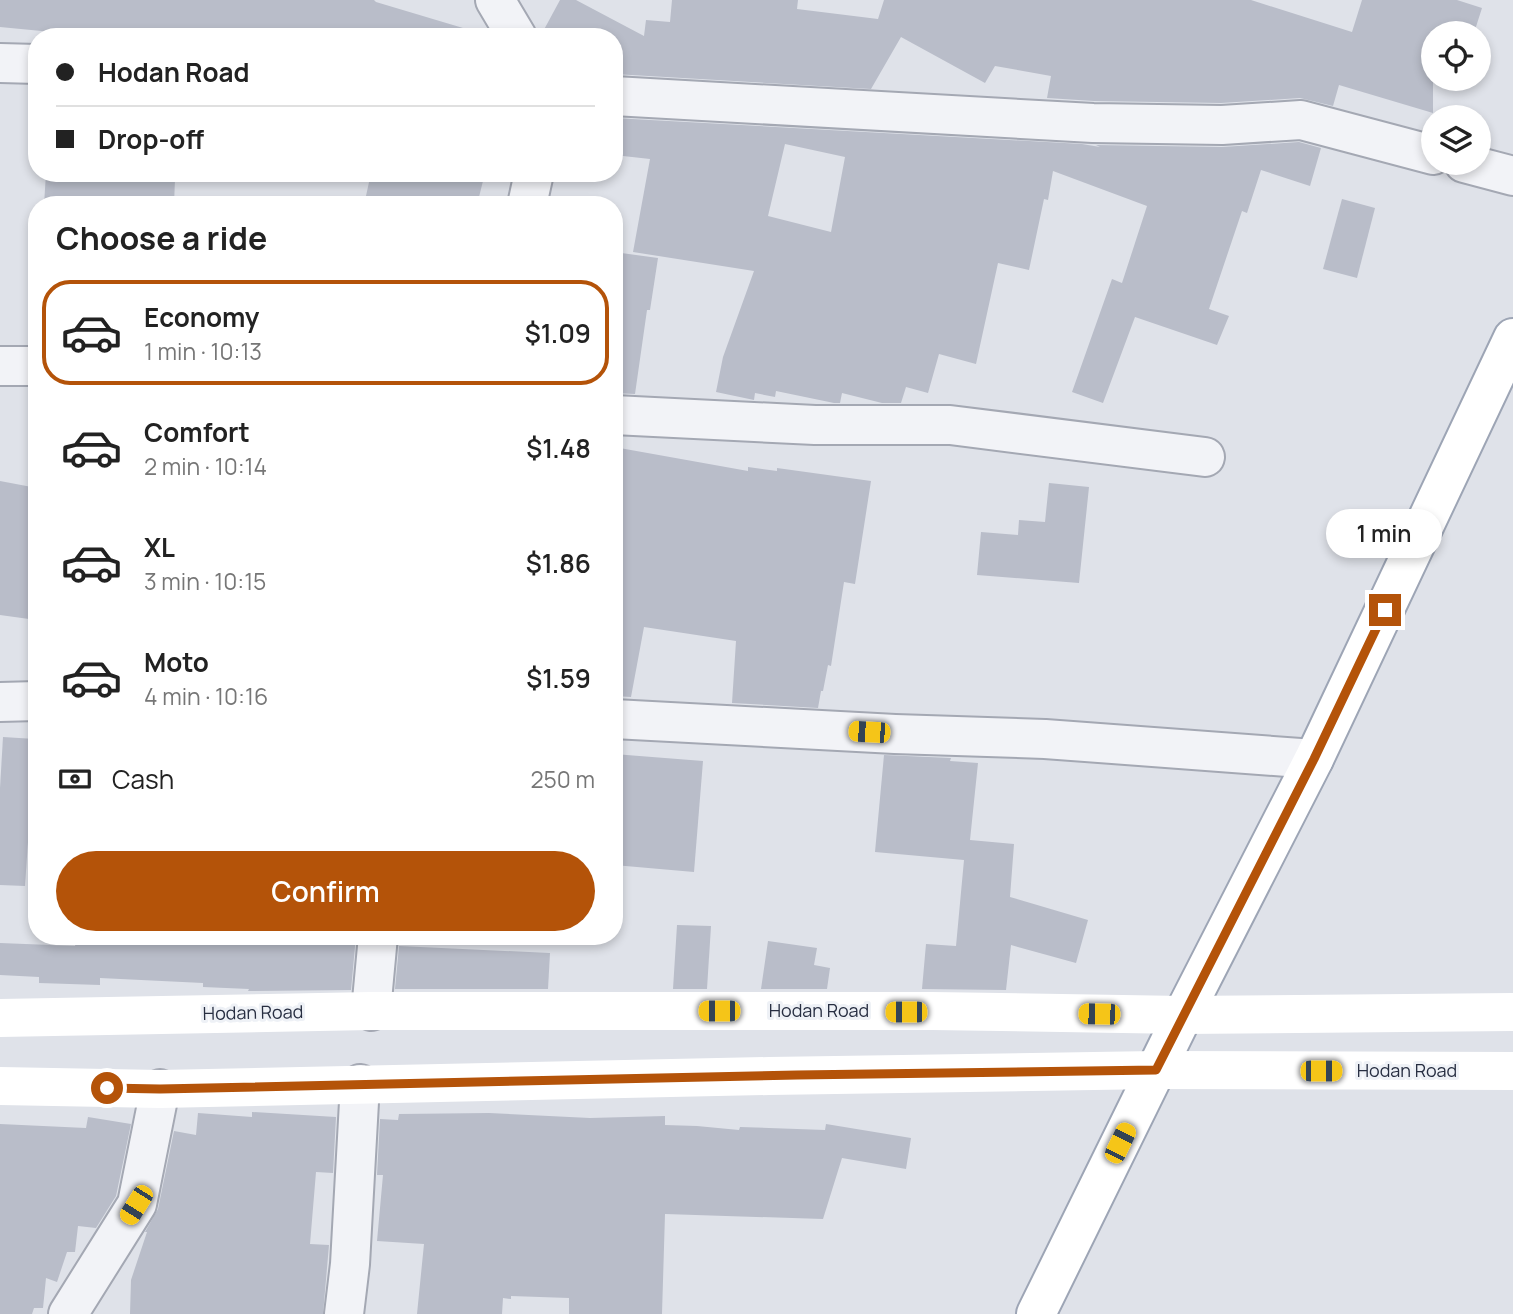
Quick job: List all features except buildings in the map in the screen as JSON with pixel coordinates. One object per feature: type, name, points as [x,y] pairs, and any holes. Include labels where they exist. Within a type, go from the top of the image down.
[{"type":"main road","points":[[1036,1314],[1183,1015],[1314,759],[1513,338]]},
{"type":"main road","name":"Hodan Road","points":[[0,1018],[371,1011],[1183,1015],[1513,1012]]},
{"type":"main road","name":"Hodan Road","points":[[0,1086],[160,1089],[1156,1070],[1513,1071]]},
{"type":"street","points":[[495,0],[512,28]]},
{"type":"street","points":[[0,63],[28,64]]},
{"type":"street","points":[[623,97],[1093,123],[1222,125],[1301,120],[1421,152]]},
{"type":"street","points":[[1491,170],[1513,176]]},
{"type":"street","points":[[0,366],[28,366]]},
{"type":"street","points":[[623,415],[815,425],[950,425],[1205,457]]},
{"type":"street","points":[[0,702],[28,701]]},
{"type":"street","points":[[623,719],[1045,739],[1314,759]]},
{"type":"street","points":[[371,1011],[377,945]]},
{"type":"street","points":[[344,1314],[350,1265],[360,1084]]},
{"type":"street","points":[[68,1314],[136,1205],[160,1089]]},
{"type":"route","points":[[107,1088],[1156,1070],[1314,759],[1385,610]]}]
